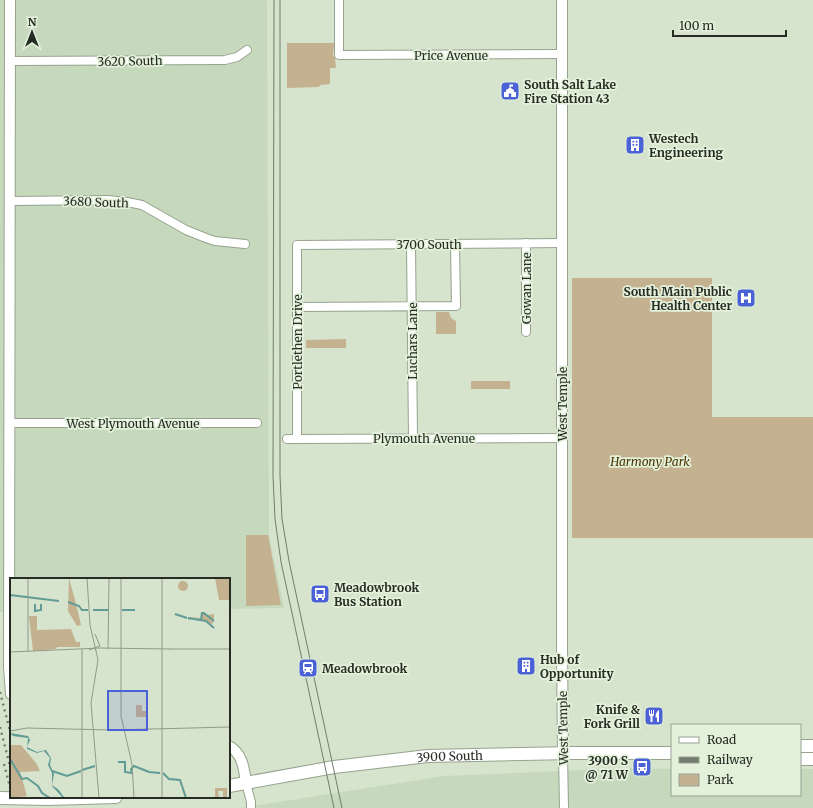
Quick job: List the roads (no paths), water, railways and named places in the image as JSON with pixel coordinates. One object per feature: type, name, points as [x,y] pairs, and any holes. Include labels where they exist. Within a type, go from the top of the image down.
[{"type":"main road","points":[[801,746],[813,746]]},
{"type":"main road","name":"3900 South","points":[[230,786],[334,768],[428,756],[563,753],[671,753]]},
{"type":"main road","points":[[801,759],[813,760]]},
{"type":"main road","points":[[0,798],[82,798]]},
{"type":"street","points":[[10,0],[10,680]]},
{"type":"street","name":"Price Avenue","points":[[339,0],[339,55],[562,54]]},
{"type":"street","name":"West Temple","points":[[562,0],[562,647],[564,808]]},
{"type":"street","name":"3620 South","points":[[10,62],[225,60],[237,57],[246,50]]},
{"type":"street","name":"3680 South","points":[[10,201],[108,200],[127,202],[142,205],[186,230],[206,238],[216,241],[245,244]]},
{"type":"street","name":"3700 South","points":[[297,245],[562,243]]},
{"type":"street","name":"Luchars Lane","points":[[411,244],[412,438]]},
{"type":"street","points":[[297,307],[456,306],[455,244]]},
{"type":"street","name":"Gowan Lane","points":[[526,244],[526,332]]},
{"type":"street","name":"Portlethen Drive","points":[[297,245],[297,439]]},
{"type":"street","name":"West Plymouth Avenue","points":[[9,423],[257,423]]},
{"type":"street","name":"Plymouth Avenue","points":[[287,439],[562,438]]},
{"type":"street","points":[[230,747],[234,749],[241,759],[251,808]]},
{"type":"tram line","points":[[274,0],[273,476],[275,519],[281,562],[334,808]]},
{"type":"tram line","points":[[280,0],[280,476],[282,519],[289,561],[342,808]]},
{"type":"railway","points":[[0,692],[10,731]]},
{"type":"railway","points":[[0,727],[10,766]]},
{"type":"railway","points":[[4,764],[10,787]]},
{"type":"railway","points":[[13,798],[15,808]]},
{"type":"railway","points":[[27,798],[30,808]]},
{"type":"place","name":"South Salt Lake Fire Station 43","points":[[510,91]]},
{"type":"place","name":"Westech Engineering","points":[[635,145]]},
{"type":"place","name":"South Main Public Health Center","points":[[746,298]]},
{"type":"place","name":"Meadowbrook Bus Station","points":[[320,594]]},
{"type":"place","name":"Hub of Opportunity","points":[[526,666]]},
{"type":"place","name":"Meadowbrook","points":[[308,668]]},
{"type":"place","name":"Knife & Fork Grill","points":[[654,716]]},
{"type":"place","name":"3900 S @ 71 W","points":[[642,767]]},
{"type":"park label","name":"Harmony Park","points":[[650,461]]}]
